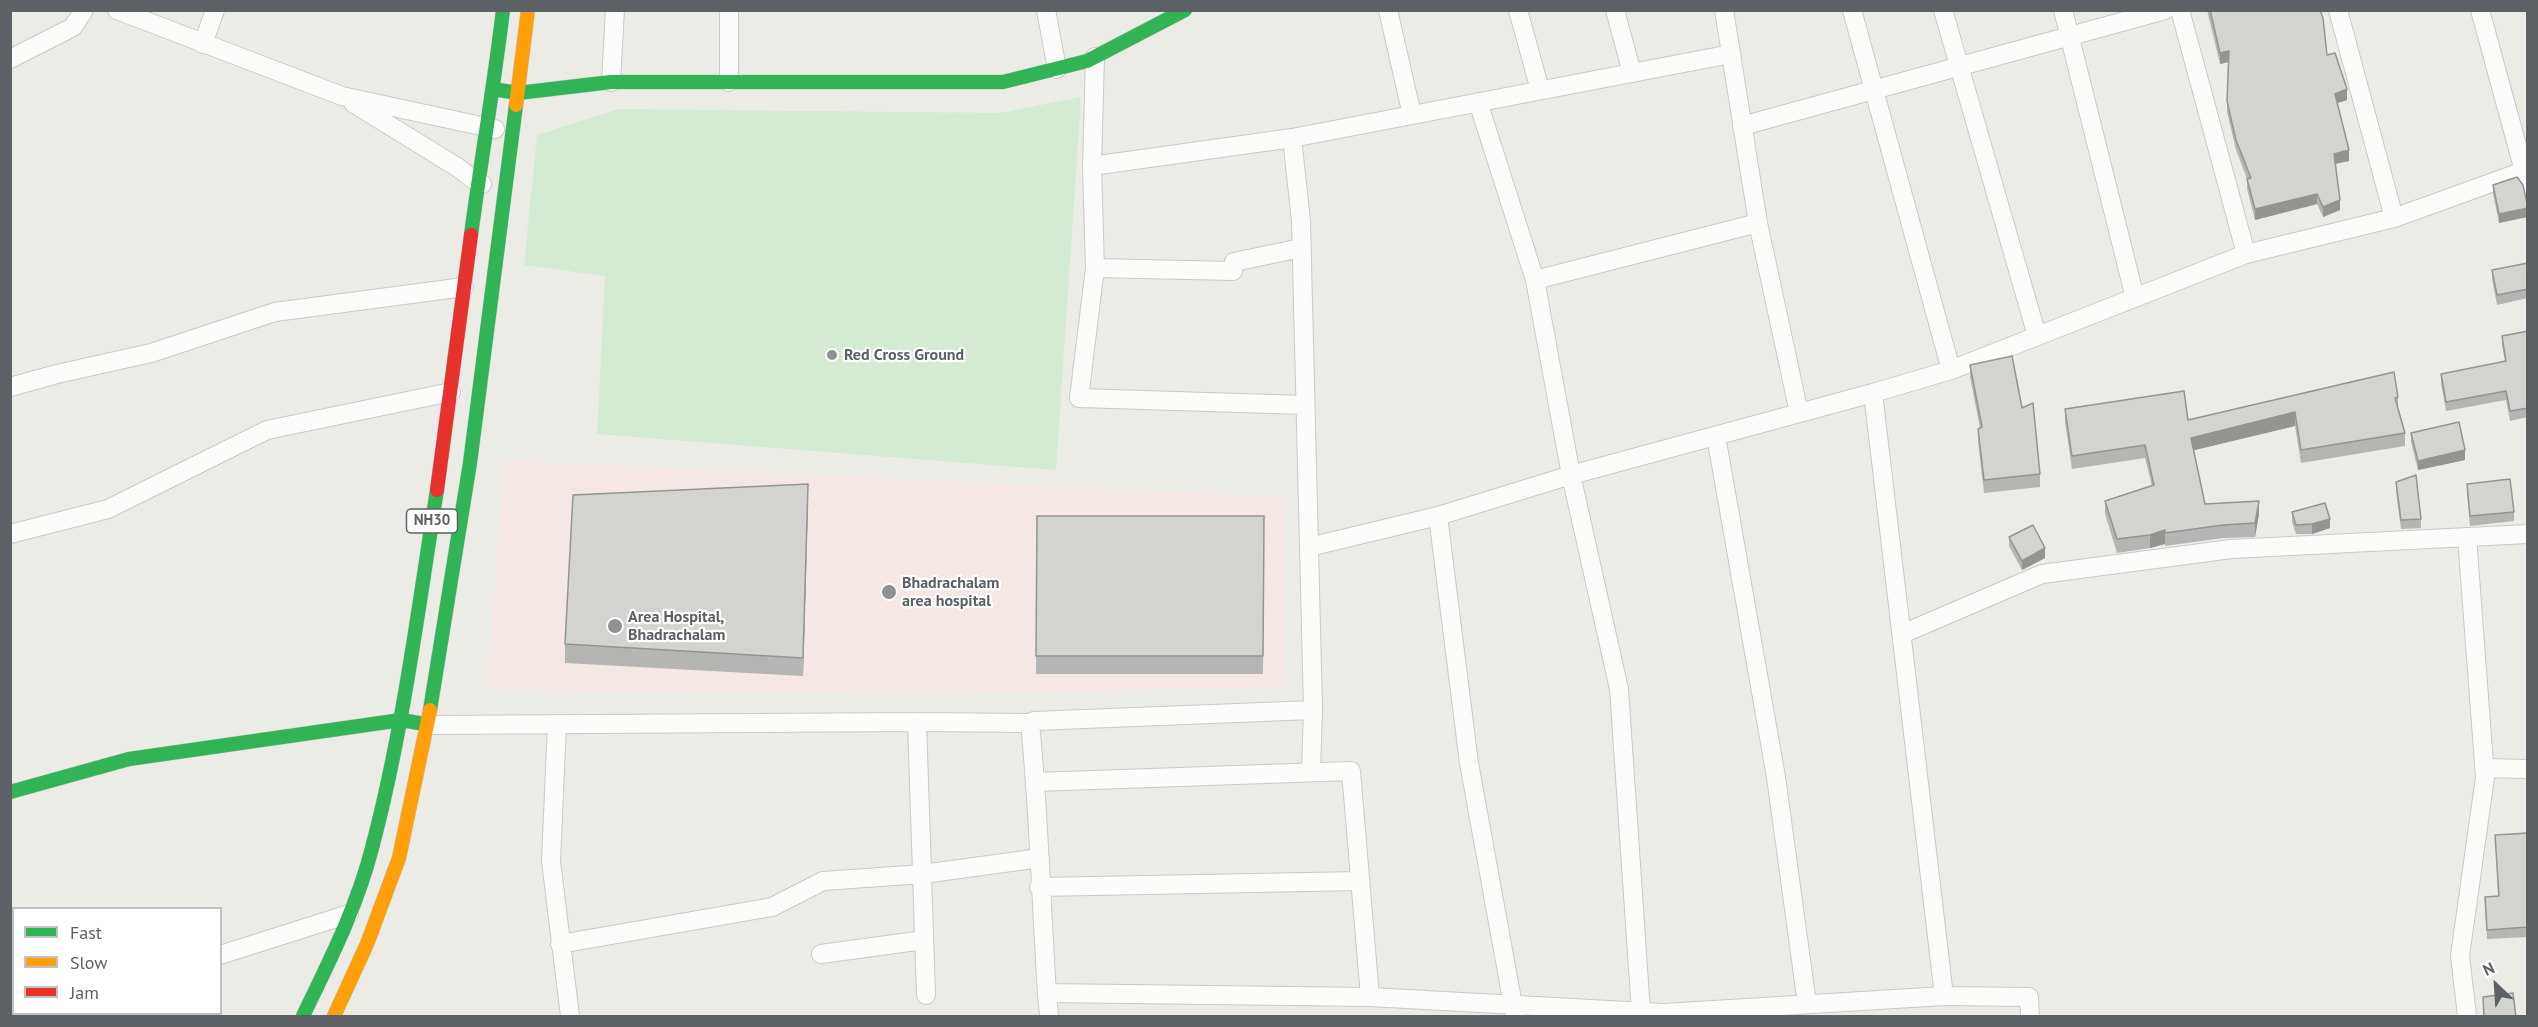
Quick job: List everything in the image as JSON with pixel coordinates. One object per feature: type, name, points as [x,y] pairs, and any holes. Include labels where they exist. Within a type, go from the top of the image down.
[{"type":"main road","name":"NH30","points":[[303,1017],[349,914],[372,850],[401,720],[451,392],[478,183],[494,90],[503,10]]},
{"type":"main road","name":"NH30","points":[[334,1017],[367,944],[399,858],[428,724],[470,463],[528,10]]},
{"type":"main road","points":[[494,90],[518,93],[611,82],[1002,82],[1095,57],[1185,10]]},
{"type":"main road","points":[[10,792],[129,759],[401,720],[428,724]]},
{"type":"street","points":[[10,59],[74,27],[84,10]]},
{"type":"street","points":[[117,10],[342,96],[486,128],[513,131]]},
{"type":"street","points":[[203,44],[215,10]]},
{"type":"street","points":[[611,82],[615,10]]},
{"type":"street","points":[[729,10],[729,82]]},
{"type":"street","points":[[1046,10],[1057,69]]},
{"type":"street","points":[[1145,10],[1152,28]]},
{"type":"street","points":[[1388,10],[1412,115]]},
{"type":"street","points":[[1518,10],[1540,90]]},
{"type":"street","points":[[1615,10],[1632,73]]},
{"type":"street","points":[[1724,10],[1758,223],[1799,413]]},
{"type":"street","points":[[1852,10],[1951,370]]},
{"type":"street","points":[[1943,10],[2037,336]]},
{"type":"street","points":[[2063,10],[2072,37],[2135,298]]},
{"type":"street","points":[[1742,126],[1960,68],[2164,10]]},
{"type":"street","points":[[2180,10],[2246,254]]},
{"type":"street","points":[[2338,10],[2394,218]]},
{"type":"street","points":[[1309,547],[1438,516],[1571,475],[1951,370],[2246,254],[2394,218],[2526,175],[2480,10]]},
{"type":"street","points":[[1092,166],[1292,138],[1731,54]]},
{"type":"street","points":[[1095,57],[1092,166],[1095,268],[1079,398],[1305,405]]},
{"type":"street","points":[[342,96],[457,167],[478,183],[506,187]]},
{"type":"street","points":[[1478,102],[1535,280],[1571,475],[1619,689],[1641,1012]]},
{"type":"street","points":[[1292,138],[1301,221],[1313,710],[1311,771]]},
{"type":"street","points":[[1535,280],[1758,223]]},
{"type":"street","points":[[1095,268],[1233,271],[1234,262],[1301,248]]},
{"type":"street","points":[[10,387],[151,353],[275,312],[464,287]]},
{"type":"street","points":[[10,534],[108,509],[267,430],[451,392]]},
{"type":"street","points":[[1873,393],[1944,996]]},
{"type":"street","points":[[1716,436],[1776,777],[1807,1004]]},
{"type":"street","points":[[1438,516],[1469,763],[1514,1010]]},
{"type":"street","points":[[1902,634],[2043,574],[2231,549],[2528,534]]},
{"type":"street","points":[[2467,537],[2486,777],[2460,956],[2468,1017]]},
{"type":"street","points":[[428,724],[1030,723],[1034,721],[1313,710]]},
{"type":"street","points":[[917,722],[926,995]]},
{"type":"street","points":[[1030,723],[1036,782],[1040,858],[1039,886],[1049,1017]]},
{"type":"street","points":[[557,724],[552,861],[570,1017]]},
{"type":"street","points":[[2485,768],[2528,769]]},
{"type":"street","points":[[1036,782],[1351,771],[1370,997]]},
{"type":"street","points":[[560,944],[772,907],[823,881],[923,874],[1040,858]]},
{"type":"street","points":[[1039,886],[1360,881]]},
{"type":"street","points":[[222,954],[349,914]]},
{"type":"street","points":[[821,954],[924,940]]},
{"type":"street","points":[[1047,993],[1370,997],[1514,1010],[1680,1014],[1944,996],[2029,997],[2030,1017]]},
{"type":"shaded area","name":"Bhadrachalam area hospital","points":[[504,460],[1285,497],[1285,687],[942,694],[487,690]]},
{"type":"green space","name":"Red Cross Ground","points":[[1081,97],[1056,470],[597,434],[605,276],[524,265],[537,135],[619,109],[1000,113]]},
{"type":"building","points":[[2210,10],[2320,10],[2327,55],[2335,53],[2347,89],[2335,94],[2349,150],[2334,154],[2340,200],[2323,207],[2317,194],[2255,209],[2247,179],[2251,178],[2236,140],[2227,101],[2229,51],[2220,53]]},
{"type":"building","points":[[2517,177],[2523,185],[2528,208],[2499,214],[2493,185]]},
{"type":"building","points":[[2528,263],[2528,289],[2497,295],[2492,270]]},
{"type":"building","points":[[2528,331],[2528,408],[2510,411],[2506,391],[2446,402],[2441,374],[2506,361],[2502,336]]},
{"type":"building","points":[[2012,356],[2022,408],[2033,403],[2040,474],[1984,480],[1978,429],[1982,427],[1970,365]]},
{"type":"building","points":[[2394,372],[2398,397],[2395,398],[2405,433],[2301,450],[2295,412],[2191,438],[2205,504],[2259,501],[2255,523],[2165,533],[2165,530],[2150,535],[2117,539],[2105,501],[2154,485],[2145,445],[2072,456],[2065,409],[2184,391],[2188,420]]},
{"type":"building","points":[[2459,422],[2465,450],[2418,461],[2411,433]]},
{"type":"building","points":[[2416,475],[2421,519],[2401,520],[2396,482]]},
{"type":"building","points":[[2510,479],[2514,512],[2470,516],[2467,484]]},
{"type":"building","points":[[808,484],[803,658],[565,644],[573,495]]},
{"type":"building","points":[[2325,503],[2330,519],[2296,525],[2292,512]]},
{"type":"building","points":[[1037,516],[1264,516],[1263,656],[1036,656]]},
{"type":"building","points":[[2033,525],[2045,548],[2022,561],[2009,537]]},
{"type":"building","points":[[2528,833],[2528,927],[2487,930],[2485,897],[2499,896],[2495,835]]},
{"type":"building","points":[[2513,993],[2516,1017],[2484,1017],[2483,997]]},
{"type":"traffic: fast","points":[[471,235],[503,10]]},
{"type":"traffic: fast","points":[[499,90],[518,93],[611,82],[1003,82],[1087,61],[1185,10]]},
{"type":"traffic: fast","points":[[430,710],[470,463],[516,105]]},
{"type":"traffic: fast","points":[[303,1016],[359,892],[372,848],[393,760],[437,490]]},
{"type":"traffic: fast","points":[[10,792],[129,759],[401,720],[419,723]]},
{"type":"traffic: slow","points":[[516,105],[528,10]]},
{"type":"traffic: slow","points":[[334,1016],[367,944],[399,858],[430,710]]},
{"type":"traffic: jam","points":[[437,490],[471,235]]},
{"type":"place","name":"Red Cross Ground","points":[[832,355]]},
{"type":"place","name":"Bhadrachalam area hospital","points":[[889,592]]},
{"type":"place","name":"Area Hospital, Bhadrachalam","points":[[615,626]]}]
